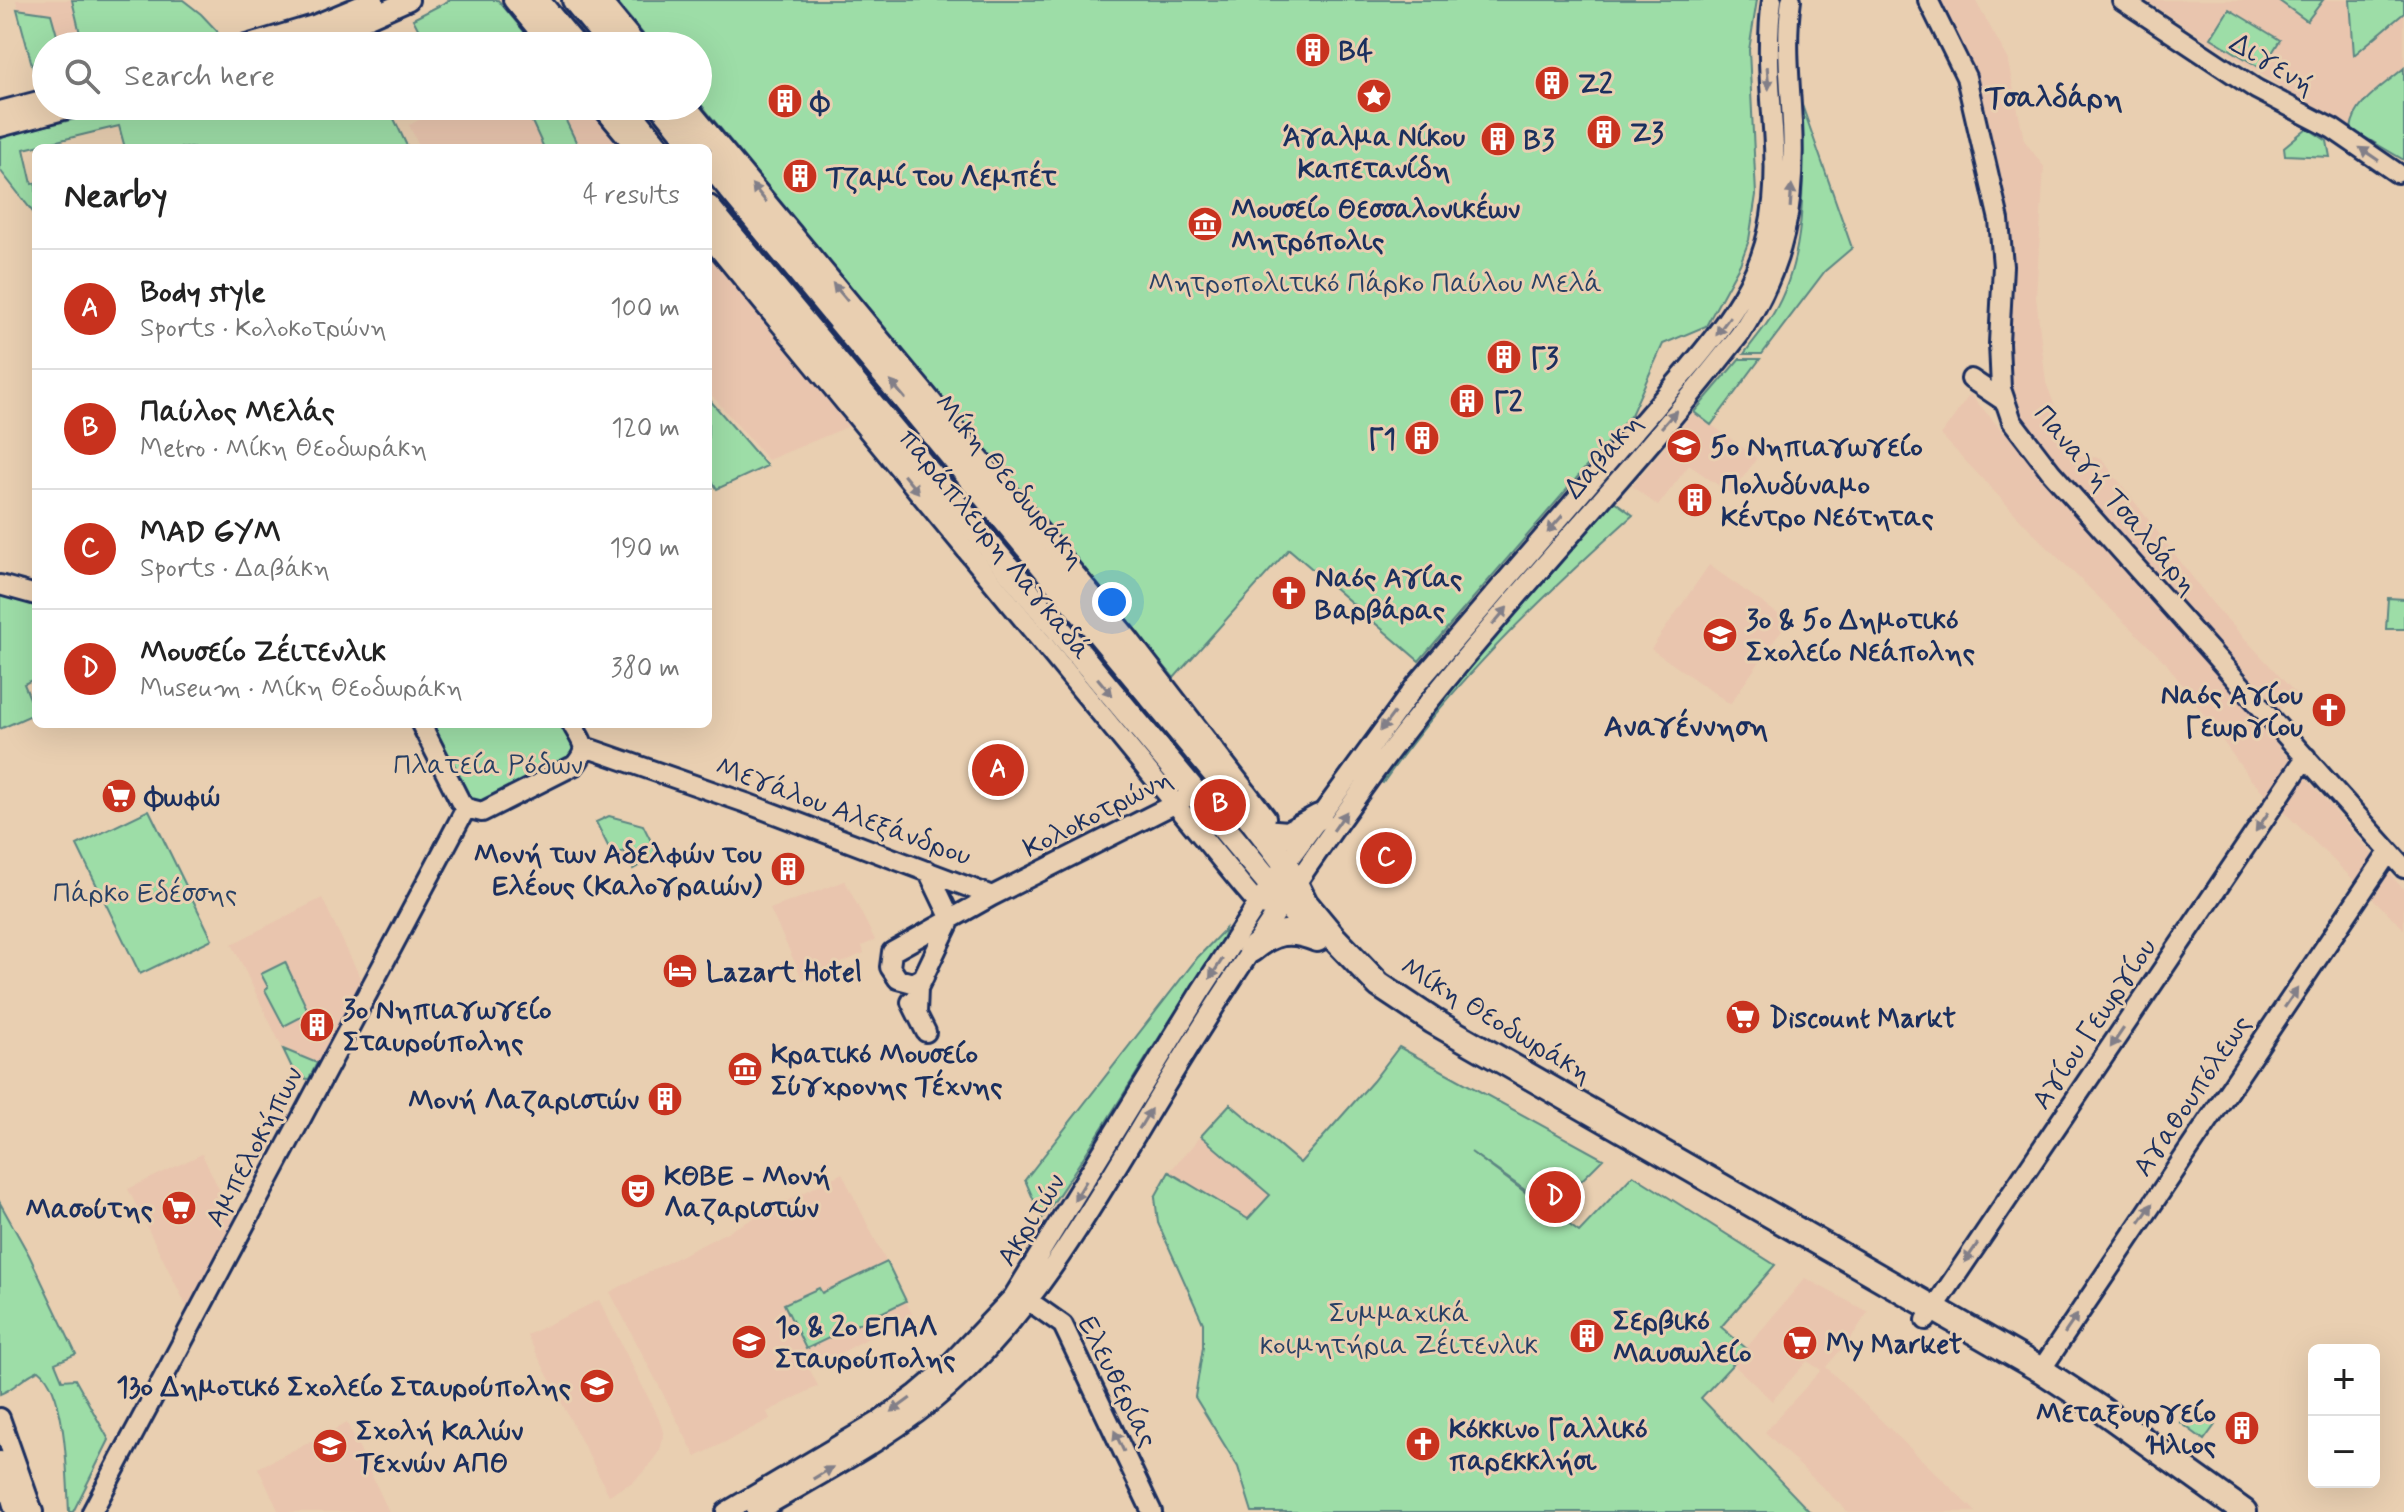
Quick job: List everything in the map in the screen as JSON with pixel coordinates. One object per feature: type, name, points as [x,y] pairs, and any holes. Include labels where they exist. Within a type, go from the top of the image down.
[{"type":"highway","points":[[536,0],[562,32]]},
{"type":"highway","points":[[575,0],[601,32]]},
{"type":"highway","points":[[635,120],[655,144]]},
{"type":"highway","points":[[674,120],[694,144]]},
{"type":"highway","name":"Μίκη Θεοδωράκη","points":[[712,165],[801,259],[1263,832],[1279,888],[1317,939],[1366,991],[1420,1030],[1930,1314],[2041,1370],[2130,1429],[2244,1512]]},
{"type":"highway","name":"Μίκη Θεοδωράκη","points":[[712,213],[1185,799],[1279,888],[1311,912],[1370,977],[1404,1003],[1930,1314],[2043,1388],[2219,1512]]},
{"type":"highway","points":[[1263,832],[1288,834],[1319,817]]},
{"type":"highway","points":[[1251,950],[1269,936],[1286,931],[1317,939]]},
{"type":"street","points":[[290,32],[374,0]]},
{"type":"street","points":[[331,32],[409,0]]},
{"type":"street","points":[[513,0],[539,32]]},
{"type":"street","points":[[600,0],[626,32]]},
{"type":"street","name":"Δαβάκη","points":[[1279,888],[1319,817],[1416,685],[1689,368],[1740,301],[1765,245],[1773,206],[1775,164],[1767,58],[1772,0]]},
{"type":"street","name":"Δαβάκη","points":[[1279,888],[1373,775],[1435,693],[1720,360],[1765,293],[1779,259],[1791,207],[1793,146],[1787,35],[1791,0]]},
{"type":"street","name":"Παναγή Τσαλδάρη","points":[[1928,0],[1966,77],[1999,220],[2003,266],[1999,367],[2004,401],[2017,430],[2404,868]]},
{"type":"street","name":"Διγενή","points":[[2122,0],[2256,89],[2341,135],[2397,173]]},
{"type":"street","points":[[0,123],[32,106]]},
{"type":"street","points":[[0,123],[32,116]]},
{"type":"street","points":[[613,120],[633,144]]},
{"type":"street","name":"παράπλευρη Λαγκαδά","points":[[697,120],[801,259],[1158,675],[1266,817],[1263,832]]},
{"type":"street","name":"παράπλευρη Λαγκαδά","points":[[712,241],[1185,799],[1241,884],[1279,888]]},
{"type":"street","points":[[1971,379],[2004,401]]},
{"type":"street","points":[[0,585],[32,594]]},
{"type":"street","points":[[423,728],[460,801],[466,808],[485,812],[571,768],[583,755],[585,747],[574,728]]},
{"type":"street","name":"Μεγάλου Αλεξάνδρου","points":[[585,747],[761,808],[992,896]]},
{"type":"street","name":"Αγίου Γεωργίου","points":[[1930,1314],[2306,757]]},
{"type":"street","name":"Κολοκοτρώνη","points":[[901,947],[992,896],[1185,799],[1206,790],[1229,790]]},
{"type":"street","name":"Αμπελοκήπων","points":[[92,1512],[466,808]]},
{"type":"street","name":"Αγαθουπόλεως","points":[[2041,1370],[2389,852]]},
{"type":"street","points":[[917,1013],[915,997],[951,919],[932,873]]},
{"type":"street","name":"Ακριτών","points":[[756,1512],[889,1433],[954,1382],[1022,1297],[1251,950],[1279,888]]},
{"type":"street","name":"Ακριτών","points":[[726,1512],[881,1420],[943,1371],[1022,1297],[1201,991],[1279,888]]},
{"type":"street","points":[[901,981],[913,983],[926,972],[927,955],[912,944],[892,952],[890,961],[892,972],[901,981],[926,1032]]},
{"type":"street","name":"Ελευθερίας","points":[[1022,1297],[1063,1325],[1152,1512]]},
{"type":"street","points":[[0,1418],[33,1512]]},
{"type":"street","points":[[0,1461],[15,1512]]},
{"type":"shaded area","points":[[16,0],[183,0],[217,32],[32,32],[32,63]]},
{"type":"shaded area","points":[[1934,0],[1975,0],[2007,57],[2024,140],[2044,167],[2036,297],[2046,383],[2074,455],[2101,458],[2213,604],[2296,694],[2261,726],[2404,890],[2404,929],[2251,780],[2166,663],[2038,538],[1941,435],[1970,394],[2005,434],[2019,416],[2006,373],[2014,247],[1990,150]]},
{"type":"shaded area","points":[[2144,0],[2404,0],[2404,160],[2290,93]]},
{"type":"shaded area","points":[[419,120],[597,120],[617,144],[418,144],[409,125]]},
{"type":"shaded area","points":[[712,255],[852,425],[768,460],[712,396]]},
{"type":"shaded area","points":[[1694,412],[1757,458],[1731,494],[1689,465],[1658,506],[1632,486]]},
{"type":"shaded area","name":"3ο & 5ο Δημοτικό Σχολείο Νεάπολης","points":[[1709,565],[1788,621],[1730,704],[1651,649]]},
{"type":"shaded area","points":[[845,881],[875,940],[862,946],[864,953],[803,980],[770,909]]},
{"type":"shaded area","points":[[322,898],[362,981],[309,1079],[297,1078],[232,944]]},
{"type":"shaded area","points":[[1230,1104],[1300,1163],[1248,1220],[1169,1172]]},
{"type":"shaded area","points":[[202,1154],[235,1222],[189,1311],[128,1189]]},
{"type":"shaded area","name":"1ο & 2ο ΕΠΑΛ Σταυρούπολης","points":[[842,1173],[912,1314],[810,1370],[818,1386],[767,1412],[770,1419],[696,1457],[610,1292]]},
{"type":"shaded area","points":[[1805,1278],[1868,1312],[1826,1367],[1976,1512],[1848,1512],[1765,1432],[1821,1370],[1807,1361],[1772,1401],[1733,1364]]},
{"type":"shaded area","name":"13ο Δημοτικό Σχολείο Σταυρούπολης","points":[[599,1300],[659,1419],[664,1435],[660,1450],[648,1467],[633,1482],[609,1495],[527,1335]]},
{"type":"shaded area","name":"Σχολή Καλών Τεχνών ΑΠΘ","points":[[347,1423],[389,1512],[279,1512],[258,1468]]},
{"type":"green space","points":[[72,0],[183,0],[217,32],[80,32]]},
{"type":"green space","points":[[450,0],[498,0],[524,32],[420,32],[413,19]]},
{"type":"green space","name":"Μητροπολιτικό Πάρκο Παύλου Μελά","points":[[615,0],[1757,0],[1749,50],[1756,195],[1749,240],[1740,264],[1706,326],[1663,344],[1631,415],[1419,661],[1289,549],[1174,678],[712,118],[712,32],[641,32]]},
{"type":"green space","points":[[2278,0],[2323,0],[2307,21]]},
{"type":"green space","points":[[2350,0],[2404,0],[2404,13],[2354,55]]},
{"type":"green space","points":[[17,9],[51,14],[56,32],[32,32],[32,65]]},
{"type":"green space","points":[[2229,9],[2280,40],[2262,69],[2211,38]]},
{"type":"green space","points":[[2404,68],[2404,160],[2351,129],[2353,119],[2364,102]]},
{"type":"green space","points":[[1802,105],[1852,248],[1825,271],[1762,354],[1744,354],[1773,314],[1793,266],[1801,212]]},
{"type":"green space","points":[[71,120],[395,120],[406,144],[124,144],[119,126],[45,144],[32,144],[32,147],[24,149],[32,184],[32,211],[0,170],[0,140],[6,135]]},
{"type":"green space","points":[[531,120],[566,120],[577,144],[542,144]]},
{"type":"green space","points":[[2307,128],[2327,141],[2330,157],[2285,155],[2284,147]]},
{"type":"green space","points":[[1739,359],[1760,359],[1711,425],[1694,412]]},
{"type":"green space","points":[[712,403],[767,466],[717,489],[712,481]]},
{"type":"green space","points":[[1614,501],[1633,515],[1500,642],[1439,710],[1383,783],[1379,781],[1444,694]]},
{"type":"green space","points":[[0,593],[32,602],[32,680],[24,684],[32,703],[32,715],[0,729]]},
{"type":"green space","points":[[2388,598],[2404,599],[2404,629],[2386,629]]},
{"type":"green space","name":"Πλατεία Ρόδων","points":[[426,728],[573,728],[583,755],[477,811]]},
{"type":"green space","name":"Πάρκο Εδέσσης","points":[[149,810],[212,939],[140,974],[77,845]]},
{"type":"green space","points":[[609,816],[643,825],[658,855],[633,869],[624,851],[613,856],[596,822]]},
{"type":"green space","points":[[1225,929],[1222,941],[1042,1219],[1025,1180],[1198,957]]},
{"type":"green space","points":[[285,962],[309,1013],[284,1026],[265,990],[268,987],[261,974]]},
{"type":"green space","name":"Συμμαχικά κοιμητήρια Ζέιτενλικ","points":[[1399,1047],[1603,1159],[1569,1193],[1554,1182],[1539,1200],[1471,1152],[1579,1232],[1633,1175],[1775,1265],[1721,1327],[1747,1349],[1701,1398],[1810,1512],[1252,1512],[1238,1467],[1195,1397],[1203,1347],[1203,1323],[1158,1223],[1155,1197],[1169,1172],[1248,1219],[1270,1195],[1201,1136],[1230,1104],[1300,1163]]},
{"type":"green space","points":[[283,1049],[317,1063],[309,1079],[297,1078]]},
{"type":"green space","points":[[0,1203],[29,1255],[76,1354],[55,1363],[62,1380],[75,1379],[109,1440],[73,1512],[69,1512],[60,1415],[48,1381],[39,1370],[0,1394]]},
{"type":"green space","points":[[887,1262],[906,1301],[806,1349],[784,1304],[819,1288],[822,1293]]},
{"type":"green space","points":[[2191,1408],[2215,1425],[2204,1440],[2180,1422]]},
{"type":"place","name":"Β4","points":[[1313,50]]},
{"type":"place","name":"Ζ2","points":[[1552,83]]},
{"type":"place","name":"Άγαλμα Νίκου Καπετανίδη","points":[[1374,96]]},
{"type":"place","name":"Φ","points":[[785,101]]},
{"type":"place","name":"Ζ3","points":[[1604,132]]},
{"type":"place","name":"Β3","points":[[1498,139]]},
{"type":"place","name":"Τζαμί του Λεμπέτ","points":[[800,176]]},
{"type":"place","name":"Μουσείο Θεσσαλονικέων Μητρόπολις","points":[[1205,224]]},
{"type":"place","name":"Γ3","points":[[1504,357]]},
{"type":"place","name":"Γ2","points":[[1467,401]]},
{"type":"place","name":"Γ1","points":[[1422,438]]},
{"type":"place","name":"5ο Νηπιαγωγείο","points":[[1684,446]]},
{"type":"place","name":"Πολυδύναμο Κέντρο Νεότητας","points":[[1695,500]]},
{"type":"place","name":"Ναός Αγίας Βαρβάρας","points":[[1289,593]]},
{"type":"place","name":"3ο & 5ο Δημοτικό Σχολείο Νεάπολης","points":[[1720,635]]},
{"type":"place","name":"Ναός Αγίου Γεωργίου","points":[[2329,710]]},
{"type":"place","name":"Body style","points":[[998,770]]},
{"type":"place","name":"Φωφώ","points":[[119,796]]},
{"type":"place","name":"Παύλος Μελάς","points":[[1220,805]]},
{"type":"place","name":"MAD GYM","points":[[1386,858]]},
{"type":"place","name":"Μονή των Αδελφών του Ελέους (Καλογραιών)","points":[[788,869]]},
{"type":"place","name":"Lazart Hotel","points":[[680,971]]},
{"type":"place","name":"Discount Markt","points":[[1743,1017]]},
{"type":"place","name":"3ο Νηπιαγωγείο Σταυρούπολης","points":[[317,1025]]},
{"type":"place","name":"Κρατικό Μουσείο Σύγχρονης Τέχνης","points":[[745,1069]]},
{"type":"place","name":"Μονή Λαζαριστών","points":[[665,1099]]},
{"type":"place","name":"ΚΘΒΕ - Μονή Λαζαριστών","points":[[638,1191]]},
{"type":"place","name":"Μουσείο Ζέιτενλικ","points":[[1555,1197]]},
{"type":"place","name":"Μασούτης","points":[[179,1208]]},
{"type":"place","name":"Σερβικό Μαυσωλείο","points":[[1587,1336]]},
{"type":"place","name":"1ο & 2ο ΕΠΑΛ Σταυρούπολης","points":[[749,1342]]},
{"type":"place","name":"My Market","points":[[1800,1343]]},
{"type":"place","name":"13ο Δημοτικό Σχολείο Σταυρούπολης","points":[[597,1386]]},
{"type":"place","name":"Μεταξουργείο Ήλιος","points":[[2242,1428]]},
{"type":"place","name":"Κόκκινο Γαλλικό παρεκκλήσι","points":[[1423,1444]]},
{"type":"place","name":"Σχολή Καλών Τεχνών ΑΠΘ","points":[[330,1446]]},
{"type":"district","name":"Τσαλδάρη","points":[[2054,97]]},
{"type":"district","name":"Αναγέννηση","points":[[1686,726]]}]
